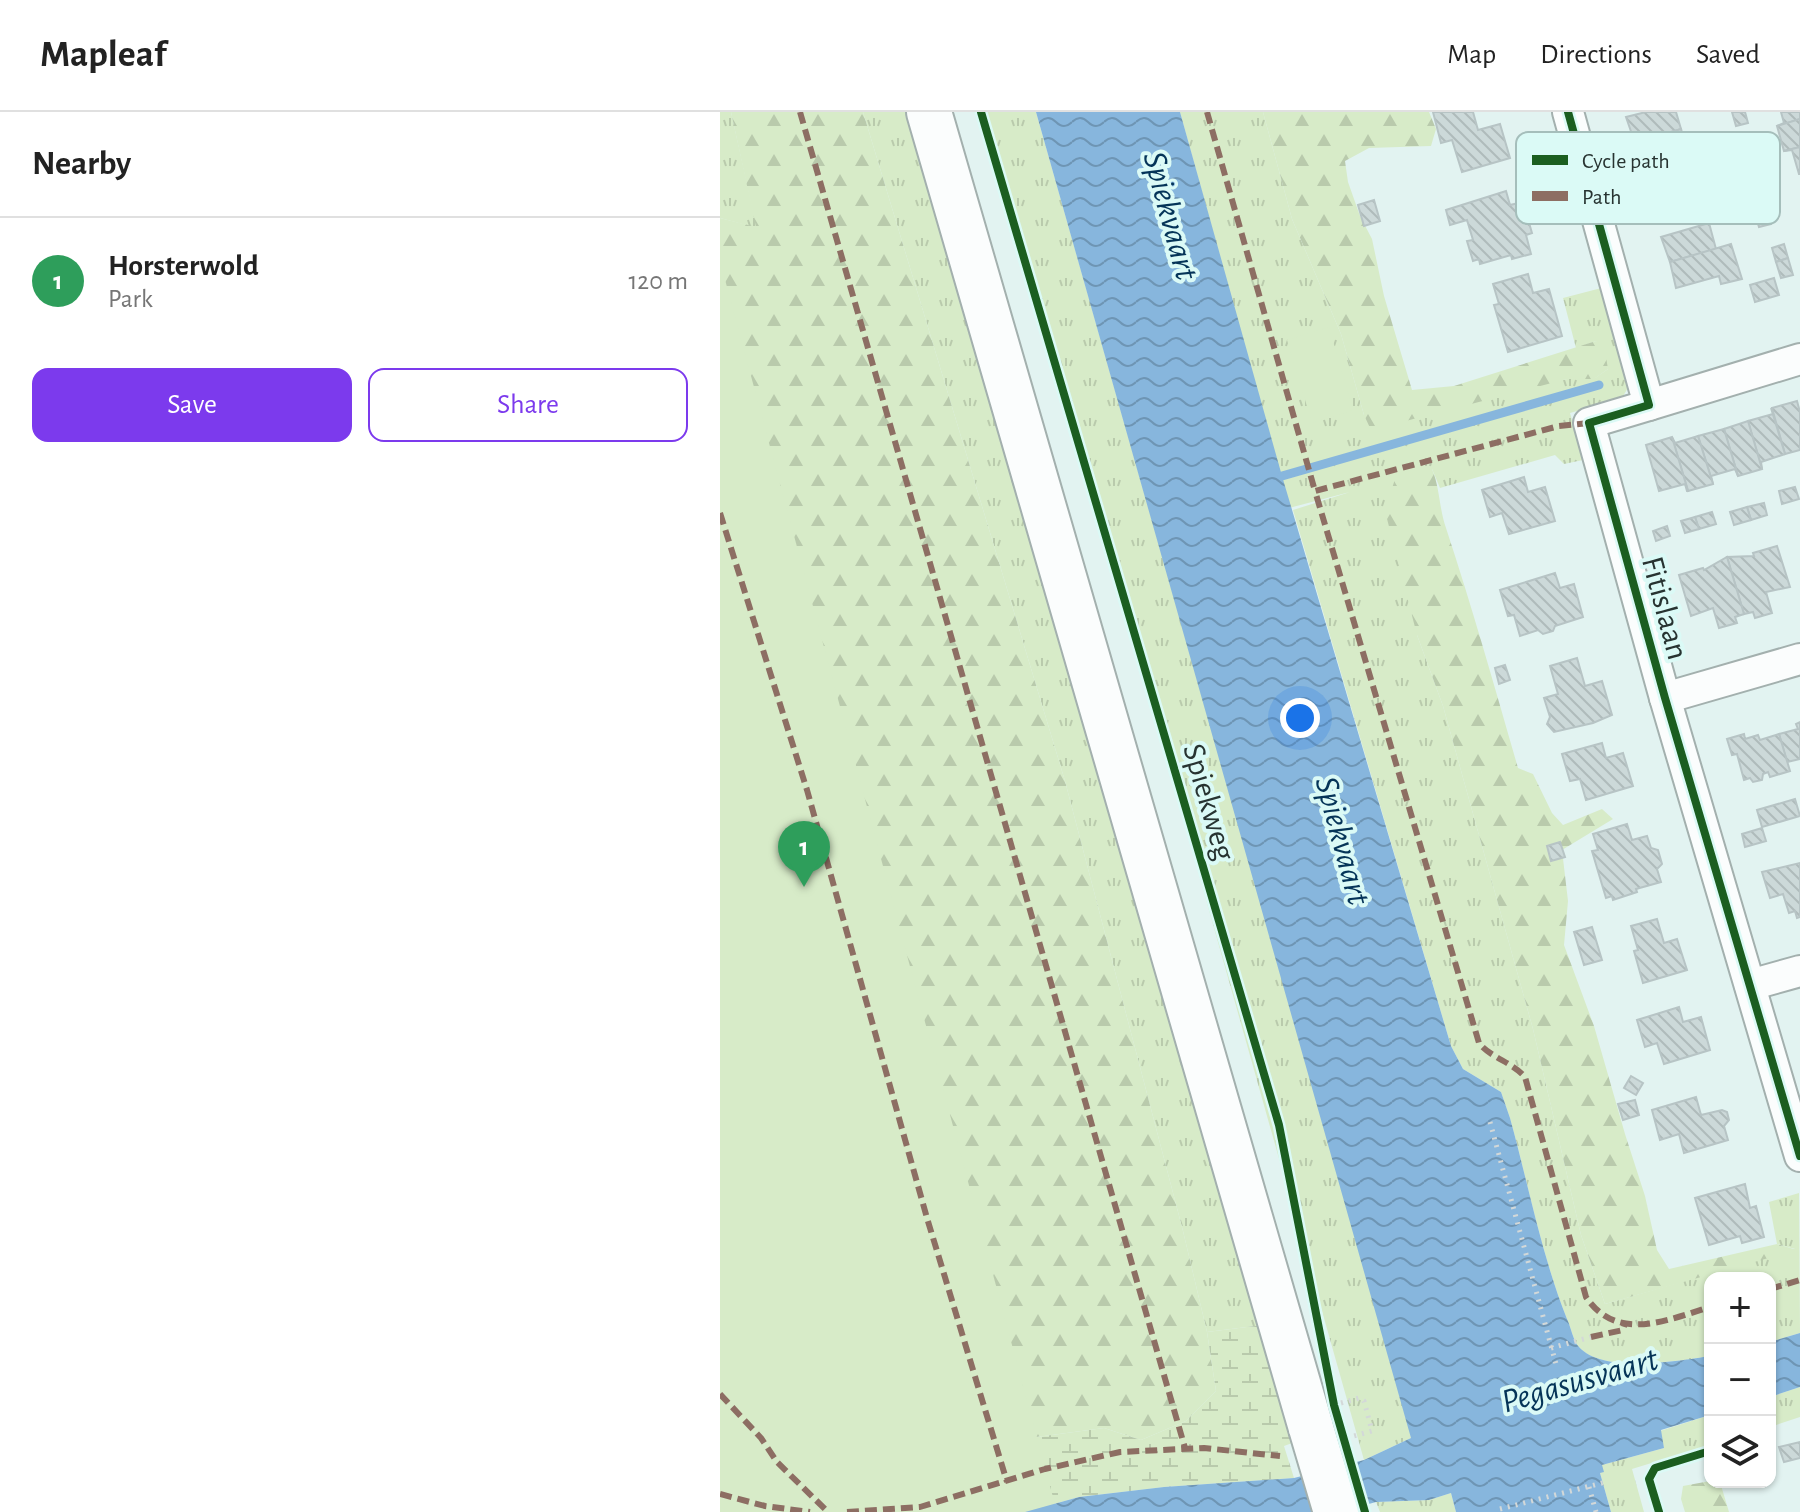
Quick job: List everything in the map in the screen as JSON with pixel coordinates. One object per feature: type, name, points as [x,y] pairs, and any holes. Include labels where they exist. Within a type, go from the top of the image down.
[{"type":"main road","points":[[929,112],[1331,1420],[1336,1512]]},
{"type":"street","points":[[1568,112],[1574,132]]},
{"type":"street","points":[[1599,224],[1649,405],[1800,359]]},
{"type":"street","name":"Fitislaan","points":[[1649,405],[1589,423],[1665,698],[1800,1156]]},
{"type":"street","points":[[1665,698],[1800,659]]},
{"type":"street","points":[[1750,985],[1800,971]]},
{"type":"path","points":[[1490,1122],[1556,1364]]},
{"type":"path","points":[[1551,1348],[1591,1337]]},
{"type":"path","points":[[1347,1401],[1359,1398],[1364,1401],[1367,1413]]},
{"type":"path","points":[[1331,1420],[1348,1451]]},
{"type":"path","points":[[1500,1509],[1606,1482]]},
{"type":"path","points":[[1589,1487],[1596,1512]]},
{"type":"green space","points":[[720,112],[731,112],[757,228],[720,218]]},
{"type":"green space","points":[[731,112],[863,112],[1065,781],[1207,1332],[1216,1391],[1186,1421],[1141,1440],[1104,1428],[1000,1442],[720,1361],[720,218],[756,227]]},
{"type":"green space","points":[[863,112],[912,112],[1263,1325],[1207,1332],[1065,781]]},
{"type":"green space","points":[[984,112],[1036,112],[1408,1422],[1411,1438],[1364,1460]]},
{"type":"green space","points":[[1180,112],[1263,112],[1292,219],[1341,334],[1364,415],[1567,379],[1595,378],[1608,369],[1596,341],[1576,348],[1563,298],[1609,286],[1633,379],[1622,398],[1570,413],[1583,460],[1564,464],[1555,455],[1440,488],[1432,469],[1417,635],[1443,706],[1533,1029],[1581,1235],[1605,1304],[1704,1275],[1704,1357],[1642,1364],[1622,1363],[1590,1355],[1575,1341],[1550,1271],[1501,1092],[1463,1069],[1451,1046],[1293,510],[1350,492],[1289,508]]},
{"type":"green space","points":[[1263,112],[1429,112],[1436,129],[1431,146],[1369,148],[1345,161],[1348,182],[1372,239],[1384,296],[1412,390],[1454,386],[1596,341],[1604,345],[1608,369],[1594,379],[1567,379],[1371,430],[1341,334],[1292,219]]},
{"type":"green space","points":[[720,261],[1057,1512],[720,1512]]},
{"type":"green space","points":[[1329,327],[1353,410],[1312,423],[1287,340]]},
{"type":"green space","points":[[1432,469],[1444,521],[1518,768],[1533,774],[1552,813],[1563,825],[1602,809],[1613,819],[1562,850],[1568,901],[1564,945],[1594,1026],[1645,1196],[1657,1250],[1669,1269],[1777,1244],[1797,1250],[1719,1272],[1704,1272],[1704,1276],[1605,1304],[1581,1235],[1533,1029],[1443,706],[1417,635],[1385,511],[1395,479]]},
{"type":"green space","points":[[1799,1193],[1800,1333],[1776,1340],[1776,1272],[1716,1272],[1795,1249],[1777,1244],[1769,1202]]},
{"type":"green space","points":[[1263,1325],[1295,1442],[1284,1446],[1294,1478],[1164,1487],[1079,1497],[1025,1512],[720,1512],[720,1361],[999,1442],[1104,1428],[1141,1440],[1186,1421],[1216,1391],[1207,1332]]},
{"type":"green space","points":[[1800,1387],[1800,1417],[1776,1425],[1776,1395]]},
{"type":"green space","points":[[1704,1417],[1704,1447],[1632,1469],[1644,1512],[1611,1512],[1600,1473],[1602,1465],[1664,1448],[1660,1431]]},
{"type":"green space","points":[[1704,1482],[1704,1488],[1722,1488],[1729,1512],[1685,1512],[1681,1499],[1683,1486]]},
{"type":"green space","points":[[1451,1493],[1456,1512],[1380,1512],[1376,1502],[1429,1500]]},
{"type":"water","points":[[1036,112],[1180,112],[1282,476],[1451,1046],[1463,1069],[1501,1092],[1550,1271],[1579,1347],[1590,1355],[1623,1363],[1642,1364],[1704,1357],[1704,1417],[1661,1430],[1664,1448],[1602,1465],[1604,1472],[1600,1473],[1611,1512],[1456,1512],[1451,1493],[1429,1500],[1376,1502],[1340,1512],[1025,1512],[1079,1497],[1164,1487],[1294,1478],[1364,1460],[1411,1438]]},
{"type":"water","points":[[1800,1333],[1800,1387],[1776,1395],[1776,1344],[1776,1340]]},
{"type":"building","points":[[1433,112],[1473,112],[1478,130],[1500,124],[1510,158],[1462,172],[1452,140],[1441,143]]},
{"type":"building","points":[[1646,112],[1676,112],[1681,129],[1671,132],[1631,132],[1626,117]]},
{"type":"building","points":[[1732,112],[1745,112],[1748,123],[1736,126]]},
{"type":"building","points":[[1781,112],[1800,112],[1800,119],[1777,126],[1784,123]]},
{"type":"building","points":[[1800,119],[1800,147],[1784,151],[1777,126]]},
{"type":"building","points":[[1800,147],[1799,174],[1792,150],[1784,151]]},
{"type":"building","points":[[1506,191],[1510,205],[1516,204],[1516,224],[1529,224],[1532,233],[1526,235],[1531,254],[1512,259],[1511,255],[1480,264],[1479,259],[1473,261],[1467,241],[1473,240],[1467,220],[1450,225],[1446,210]]},
{"type":"building","points":[[1374,200],[1380,221],[1364,226],[1358,205]]},
{"type":"building","points":[[1709,224],[1716,249],[1670,262],[1661,237]]},
{"type":"building","points":[[1731,244],[1742,279],[1721,284],[1719,276],[1676,288],[1670,262]]},
{"type":"building","points":[[1784,244],[1788,258],[1776,262],[1772,248]]},
{"type":"building","points":[[1788,258],[1793,275],[1781,278],[1776,262]]},
{"type":"building","points":[[1528,274],[1533,293],[1549,289],[1562,336],[1508,352],[1494,305],[1499,304],[1493,284]]},
{"type":"building","points":[[1774,278],[1779,295],[1755,302],[1750,285]]},
{"type":"building","points":[[1797,401],[1800,450],[1785,454],[1772,408]]},
{"type":"building","points":[[1773,414],[1785,454],[1761,462],[1762,469],[1748,421]]},
{"type":"building","points":[[1748,421],[1762,469],[1738,476],[1724,429]]},
{"type":"building","points":[[1724,429],[1738,476],[1735,469],[1711,476],[1713,484],[1698,436]]},
{"type":"building","points":[[1698,436],[1713,484],[1688,491],[1672,437],[1675,443]]},
{"type":"building","points":[[1672,437],[1688,491],[1685,484],[1659,491],[1646,445]]},
{"type":"building","points":[[1524,477],[1528,492],[1545,487],[1555,521],[1509,534],[1502,513],[1490,517],[1482,490]]},
{"type":"building","points":[[1795,487],[1799,499],[1782,504],[1779,491]]},
{"type":"building","points":[[1764,503],[1767,515],[1751,520],[1747,507]]},
{"type":"building","points":[[1747,507],[1751,520],[1734,525],[1730,512]]},
{"type":"building","points":[[1712,512],[1716,524],[1699,529],[1695,517]]},
{"type":"building","points":[[1695,517],[1699,529],[1685,533],[1681,521]]},
{"type":"building","points":[[1667,526],[1670,536],[1656,541],[1653,531]]},
{"type":"building","points":[[1777,546],[1790,587],[1766,592],[1772,613],[1755,618],[1753,612],[1744,614],[1727,557],[1754,556],[1753,553]]},
{"type":"building","points":[[1727,557],[1744,614],[1735,617],[1737,623],[1719,628],[1713,608],[1691,616],[1679,575],[1704,570]]},
{"type":"building","points":[[1555,573],[1560,588],[1574,584],[1583,617],[1555,626],[1553,631],[1543,634],[1538,630],[1520,636],[1514,615],[1508,616],[1500,590]]},
{"type":"building","points":[[1577,658],[1585,686],[1602,681],[1612,715],[1554,732],[1547,724],[1550,717],[1544,698],[1558,694],[1550,666]]},
{"type":"building","points":[[1505,665],[1510,680],[1499,684],[1495,668]]},
{"type":"building","points":[[1800,722],[1800,759],[1787,762],[1779,734],[1798,729],[1796,724]]},
{"type":"building","points":[[1744,734],[1745,739],[1758,735],[1760,740],[1779,734],[1790,771],[1770,777],[1768,772],[1763,774],[1762,780],[1753,782],[1750,778],[1744,780],[1737,754],[1732,755],[1727,739]]},
{"type":"building","points":[[1602,743],[1606,758],[1623,753],[1633,786],[1586,800],[1580,779],[1570,781],[1562,754]]},
{"type":"building","points":[[1795,799],[1800,816],[1762,827],[1757,810]]},
{"type":"building","points":[[1627,824],[1632,840],[1647,836],[1651,848],[1658,850],[1662,864],[1657,869],[1661,882],[1613,900],[1612,896],[1606,898],[1592,851],[1598,850],[1593,834]]},
{"type":"building","points":[[1762,828],[1766,841],[1745,847],[1742,834]]},
{"type":"building","points":[[1560,842],[1565,857],[1551,861],[1547,846]]},
{"type":"building","points":[[1800,863],[1800,917],[1797,918],[1795,911],[1789,913],[1783,894],[1770,898],[1762,872]]},
{"type":"building","points":[[1657,919],[1664,943],[1677,939],[1687,970],[1643,983],[1631,926]]},
{"type":"building","points":[[1592,927],[1602,960],[1584,965],[1574,932]]},
{"type":"building","points":[[1679,1007],[1683,1022],[1701,1017],[1710,1050],[1664,1064],[1657,1043],[1645,1047],[1637,1020]]},
{"type":"building","points":[[1631,1076],[1643,1083],[1636,1095],[1624,1088]]},
{"type":"building","points":[[1696,1097],[1701,1115],[1722,1110],[1727,1112],[1729,1120],[1724,1126],[1728,1140],[1684,1153],[1679,1134],[1660,1140],[1652,1110]]},
{"type":"building","points":[[1635,1100],[1639,1115],[1623,1120],[1618,1104]]},
{"type":"building","points":[[1745,1184],[1750,1208],[1756,1206],[1764,1237],[1742,1243],[1740,1236],[1709,1245],[1695,1198]]},
{"type":"building","points":[[1800,1442],[1800,1458],[1784,1462],[1779,1447]]},
{"type":"waterway","points":[[1282,476],[1599,385]]},
{"type":"marked path","points":[[800,112],[1185,1448]]},
{"type":"marked path","points":[[1207,112],[1315,491]]},
{"type":"marked path","points":[[1589,423],[1559,426],[1315,491],[1479,1043],[1525,1077],[1586,1297],[1598,1311],[1612,1320],[1628,1324],[1660,1322],[1704,1309]]},
{"type":"marked path","points":[[720,513],[807,790],[927,1218],[1007,1482]]},
{"type":"marked path","points":[[1776,1287],[1800,1280]]},
{"type":"marked path","points":[[1591,1337],[1623,1330],[1625,1323]]},
{"type":"marked path","points":[[720,1394],[761,1438],[777,1462],[828,1512]]},
{"type":"marked path","points":[[847,1512],[920,1507],[1045,1469],[1120,1452],[1204,1448],[1280,1456]]},
{"type":"marked path","points":[[720,1494],[765,1506],[810,1512]]},
{"type":"cycle path","name":"Spiekweg","points":[[981,112],[1279,1125],[1334,1405],[1365,1512]]},
{"type":"cycle path","points":[[1568,112],[1574,132]]},
{"type":"cycle path","points":[[1599,224],[1649,405],[1589,423],[1665,698],[1800,1156]]},
{"type":"cycle path","points":[[1659,1512],[1649,1479],[1655,1468],[1704,1453]]},
{"type":"place","name":"Horsterwold","points":[[804,887]]},
{"type":"water label","name":"Spiekvaart","points":[[1170,216]]},
{"type":"water label","name":"Spiekvaart","points":[[1342,841]]},
{"type":"water label","name":"Pegasusvaart","points":[[1580,1381]]}]
